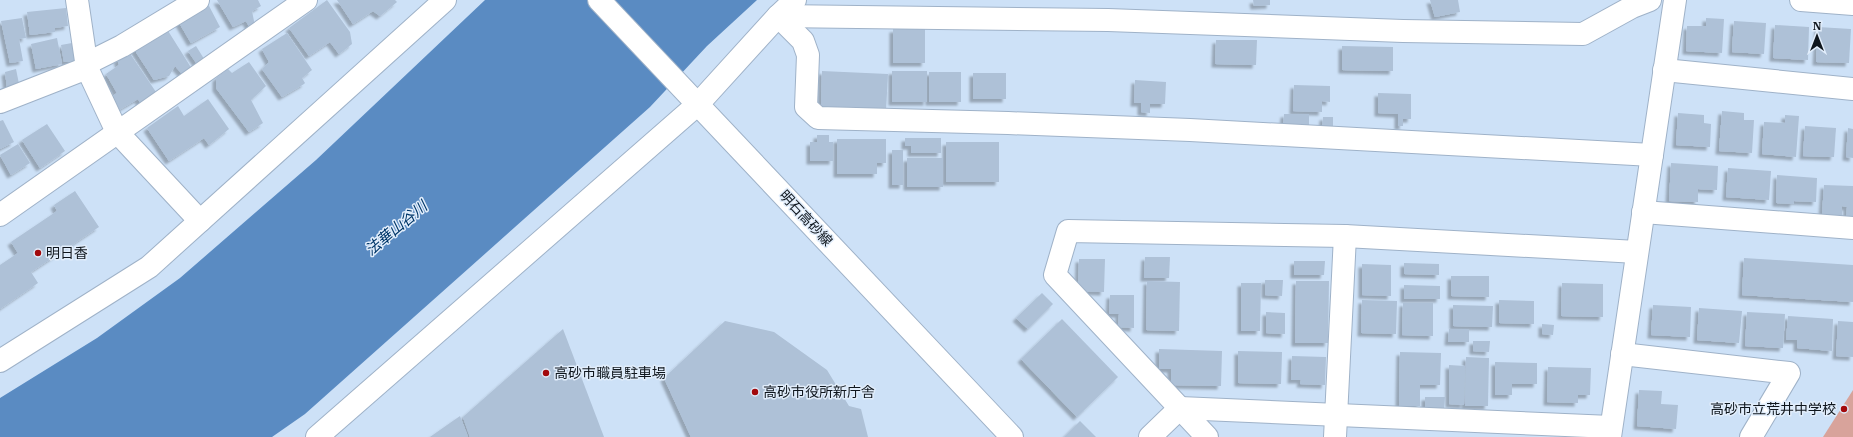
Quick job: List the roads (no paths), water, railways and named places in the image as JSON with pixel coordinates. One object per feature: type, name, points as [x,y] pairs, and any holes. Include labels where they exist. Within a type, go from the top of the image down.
[{"type":"street","points":[[77,0],[86,66],[117,132],[200,221]]},
{"type":"street","points":[[0,102],[86,66],[198,0]]},
{"type":"street","points":[[0,215],[306,0]]},
{"type":"street","points":[[0,360],[149,267],[445,0]]},
{"type":"street","name":"明石高砂線","points":[[599,0],[1012,437]]},
{"type":"street","points":[[317,437],[698,104],[794,0]]},
{"type":"street","points":[[778,16],[1108,20],[1403,31],[1583,34],[1632,7],[1650,0]]},
{"type":"street","points":[[1180,408],[1336,427],[1611,432],[1675,0]]},
{"type":"street","points":[[1800,0],[1853,4]]},
{"type":"street","points":[[778,16],[803,41],[808,55],[806,107],[818,118],[1008,123],[1174,130],[1652,155]]},
{"type":"street","points":[[1664,70],[1853,89]]},
{"type":"street","points":[[1643,212],[1853,228]]},
{"type":"street","points":[[1207,437],[1055,275],[1068,231],[1345,236],[1637,252]]},
{"type":"street","points":[[1336,427],[1345,236]]},
{"type":"street","points":[[1622,354],[1789,373],[1751,437]]},
{"type":"street","points":[[1150,437],[1180,408]]},
{"type":"water","name":"法華山谷川","points":[[485,0],[757,0],[707,46],[650,107],[305,414],[272,437],[0,437],[0,398],[97,338],[180,278],[316,160]]},
{"type":"place","name":"明日香","points":[[38,253]]},
{"type":"place","name":"高砂市職員駐車場","points":[[546,373]]},
{"type":"place","name":"高砂市役所新庁舎","points":[[755,392]]},
{"type":"place","name":"高砂市立荒井中学校","points":[[1844,409]]}]
